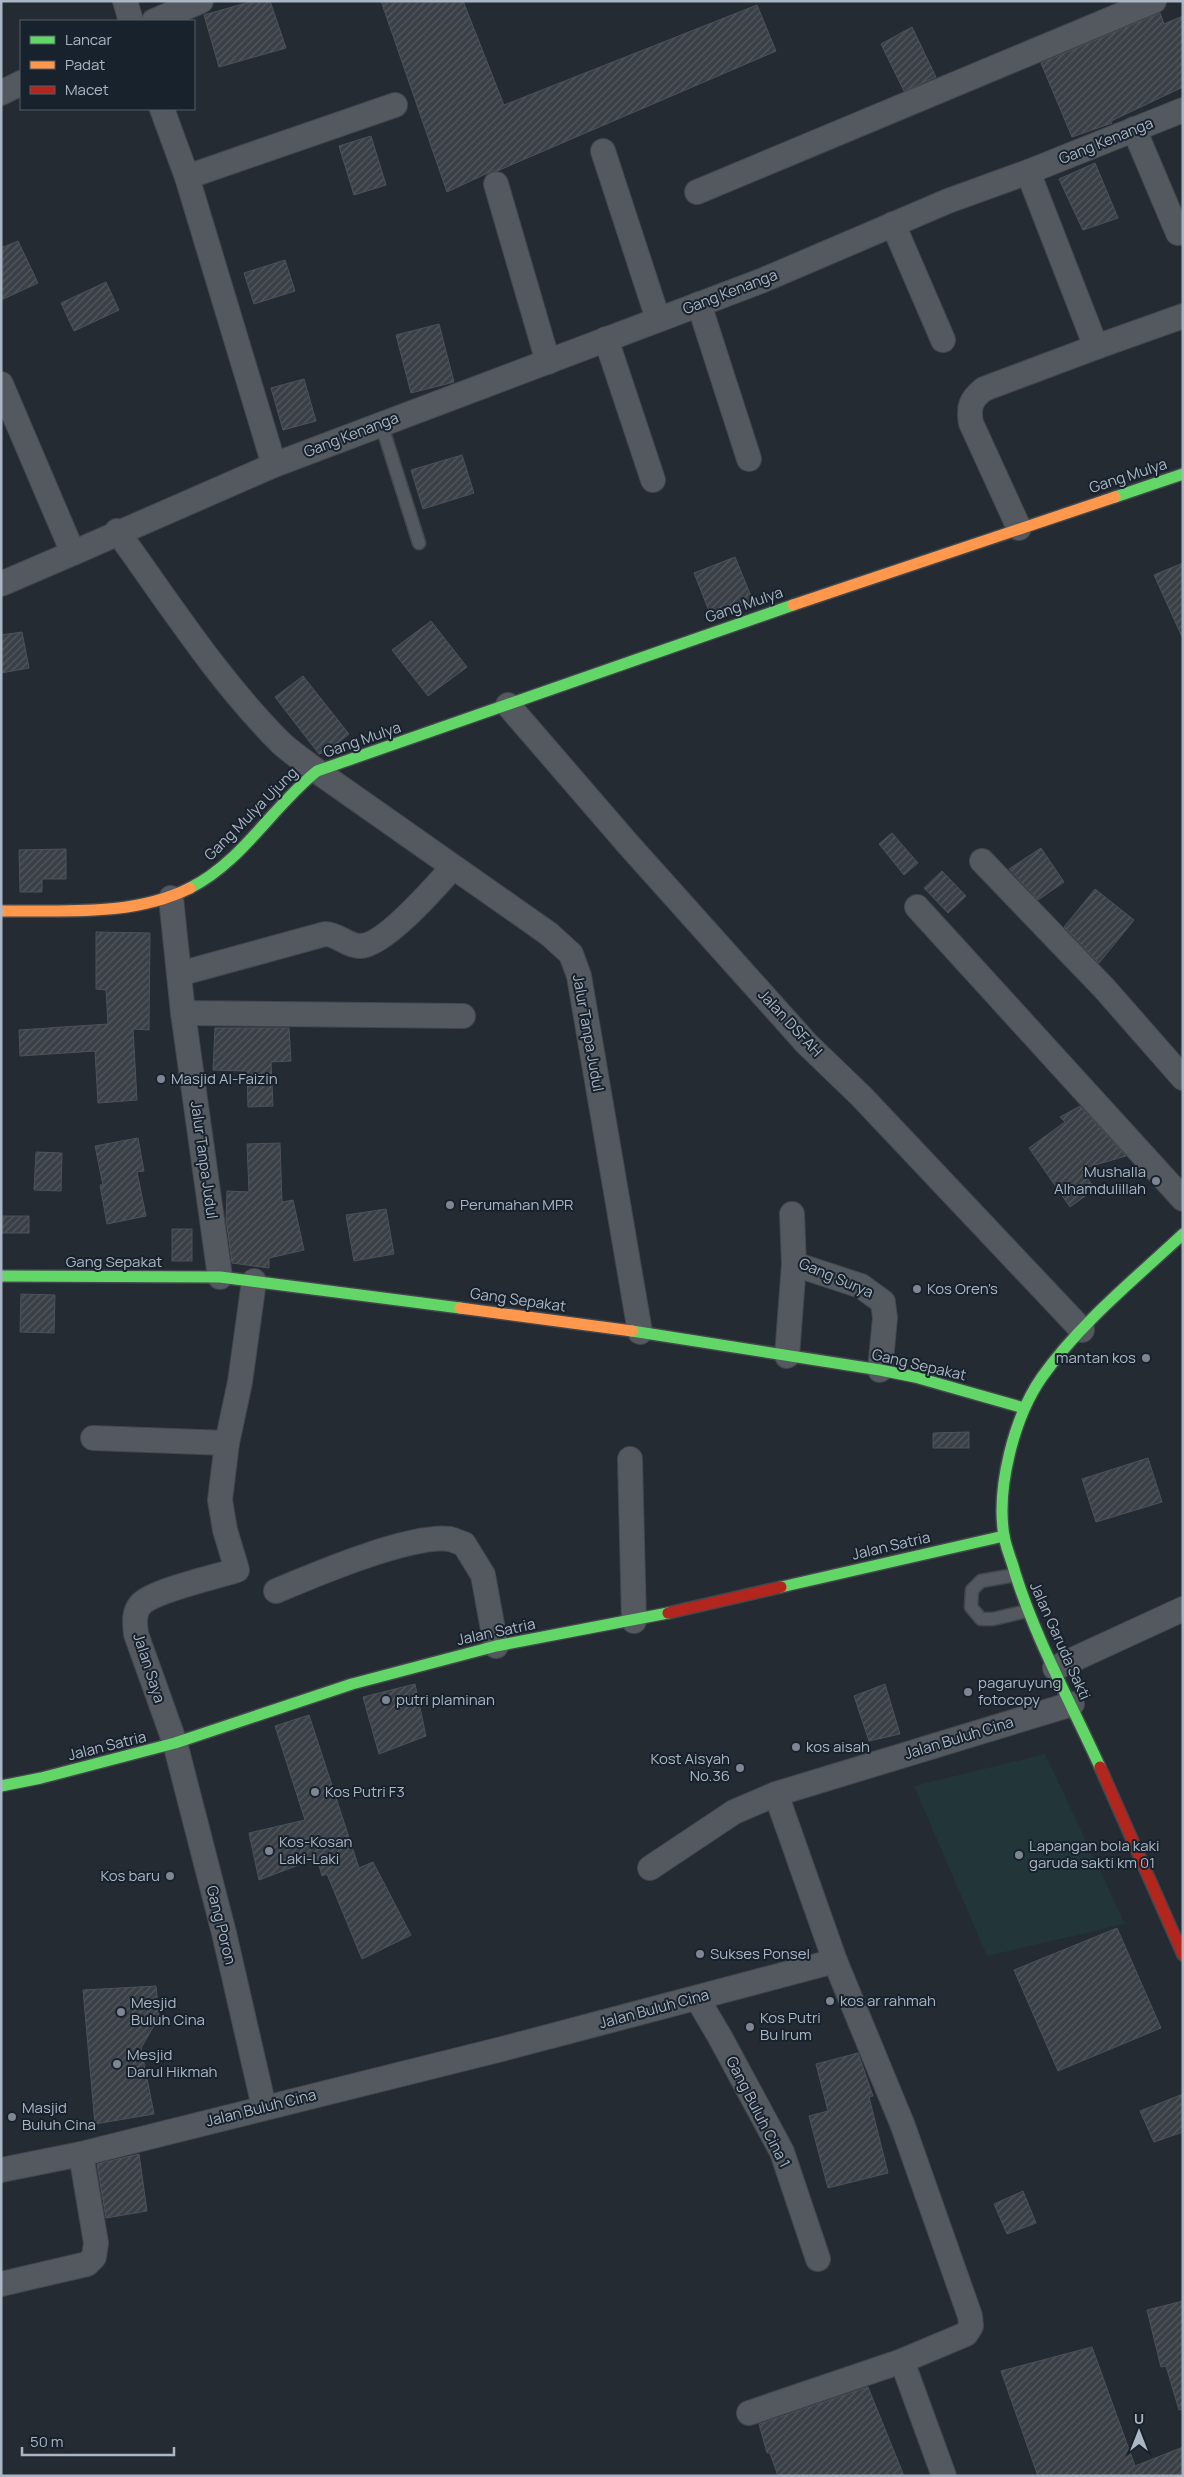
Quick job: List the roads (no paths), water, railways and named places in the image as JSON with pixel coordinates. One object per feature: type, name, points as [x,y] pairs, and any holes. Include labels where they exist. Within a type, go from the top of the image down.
[{"type":"main road","name":"Gang Mulya","points":[[317,771],[753,618],[1183,474]]},
{"type":"main road","name":"Gang Mulya Ujung","points":[[1,911],[122,907],[171,898],[225,865],[273,810],[317,771]]},
{"type":"main road","name":"Jalan Garuda Sakti","points":[[1183,1234],[1082,1330],[1042,1377],[1024,1408],[1013,1439],[1006,1467],[1003,1495],[1004,1536],[1026,1611],[1072,1704],[1183,1955]]},
{"type":"main road","name":"Gang Sepakat","points":[[1,1276],[220,1277],[254,1281],[640,1332],[880,1370],[924,1380],[1024,1408]]},
{"type":"main road","name":"Jalan Satria","points":[[1,1786],[41,1778],[175,1744],[352,1684],[496,1646],[634,1621],[1004,1536]]},
{"type":"street","points":[[125,1],[131,20]]},
{"type":"street","points":[[156,20],[202,1]]},
{"type":"street","points":[[697,192],[1154,1]]},
{"type":"street","points":[[1,93],[20,84]]},
{"type":"street","points":[[187,177],[395,105]]},
{"type":"street","points":[[162,110],[187,177],[274,465]]},
{"type":"street","name":"Gang Kenanga","points":[[1,584],[118,531],[274,465],[761,281],[894,224],[1183,110]]},
{"type":"street","points":[[1134,130],[1178,233]]},
{"type":"street","points":[[603,151],[658,319]]},
{"type":"street","points":[[1028,172],[1096,347]]},
{"type":"street","points":[[496,184],[548,362]]},
{"type":"street","points":[[894,224],[943,340]]},
{"type":"street","points":[[700,304],[748,459]]},
{"type":"street","points":[[1019,528],[971,423],[969,413],[971,400],[984,389],[1183,316]]},
{"type":"street","points":[[606,339],[653,480]]},
{"type":"street","points":[[4,396],[73,552]]},
{"type":"street","name":"Jalur Tanpa Judul","points":[[118,531],[244,702],[282,744],[317,771],[558,940],[571,954],[579,976],[640,1332]]},
{"type":"street","name":"Jalan DSFAH","points":[[508,705],[627,843],[807,1044],[861,1096],[1082,1330]]},
{"type":"street","points":[[982,861],[1104,988],[1183,1078]]},
{"type":"street","points":[[179,974],[325,934],[336,936],[358,946],[373,942],[404,917],[453,867]]},
{"type":"street","name":"Jalur Tanpa Judul","points":[[171,898],[184,1013],[220,1277]]},
{"type":"street","points":[[917,907],[1183,1200]]},
{"type":"street","points":[[184,1013],[463,1016]]},
{"type":"street","name":"Gang Surya","points":[[792,1214],[794,1264],[861,1286],[881,1298],[885,1305],[880,1370]]},
{"type":"street","points":[[787,1356],[794,1264]]},
{"type":"street","points":[[93,1438],[228,1444],[240,1382],[254,1281]]},
{"type":"street","name":"Jalan Saya","points":[[175,1744],[136,1634],[134,1618],[141,1604],[157,1595],[237,1570],[225,1530],[220,1500],[228,1444]]},
{"type":"street","points":[[630,1459],[634,1621]]},
{"type":"street","points":[[276,1591],[313,1575],[392,1548],[450,1539],[464,1544],[484,1575],[496,1646]]},
{"type":"street","points":[[1055,1668],[1183,1609]]},
{"type":"street","name":"Jalan Buluh Cina","points":[[650,1868],[734,1812],[776,1794],[1072,1704]]},
{"type":"street","name":"Gang Poron","points":[[175,1744],[224,1934],[264,2107]]},
{"type":"street","points":[[748,2413],[902,2361],[966,2334],[971,2326],[970,2316],[903,2126],[834,1961],[776,1794]]},
{"type":"street","name":"Jalan Buluh Cina","points":[[1,2170],[81,2154],[697,1998],[834,1961]]},
{"type":"street","name":"Gang Buluh Cina 1","points":[[697,1998],[782,2152],[818,2259]]},
{"type":"street","points":[[1,2284],[87,2264],[94,2257],[96,2243],[81,2154]]},
{"type":"street","points":[[902,2361],[944,2476]]},
{"type":"lane","points":[[381,423],[420,544]]},
{"type":"lane","points":[[1015,1575],[982,1581],[972,1590],[971,1607],[981,1619],[993,1619],[1026,1611]]},
{"type":"place","name":"Masjid Al-Faizin","points":[[161,1079]]},
{"type":"place","name":"Mushalla Alhamdulillah","points":[[1156,1181]]},
{"type":"place","name":"Perumahan MPR","points":[[450,1205]]},
{"type":"place","name":"Kos Oren's","points":[[917,1289]]},
{"type":"place","name":"mantan kos","points":[[1146,1358]]},
{"type":"place","name":"pagaruyung fotocopy","points":[[968,1692]]},
{"type":"place","name":"putri plaminan","points":[[386,1700]]},
{"type":"place","name":"kos aisah","points":[[796,1747]]},
{"type":"place","name":"Kost Aisyah No.36","points":[[740,1768]]},
{"type":"place","name":"Kos Putri F3","points":[[315,1792]]},
{"type":"place","name":"Kos-Kosan Laki-Laki","points":[[269,1851]]},
{"type":"place","name":"Lapangan bola kaki garuda sakti km 01","points":[[1019,1855]]},
{"type":"place","name":"Kos baru","points":[[170,1876]]},
{"type":"place","name":"Sukses Ponsel","points":[[700,1954]]},
{"type":"place","name":"kos ar rahmah","points":[[830,2001]]},
{"type":"place","name":"Mesjid Buluh Cina","points":[[121,2012]]},
{"type":"place","name":"Kos Putri Bu Irum","points":[[750,2027]]},
{"type":"place","name":"Mesjid Darul Hikmah","points":[[117,2064]]},
{"type":"place","name":"Masjid Buluh Cina","points":[[12,2117]]}]
